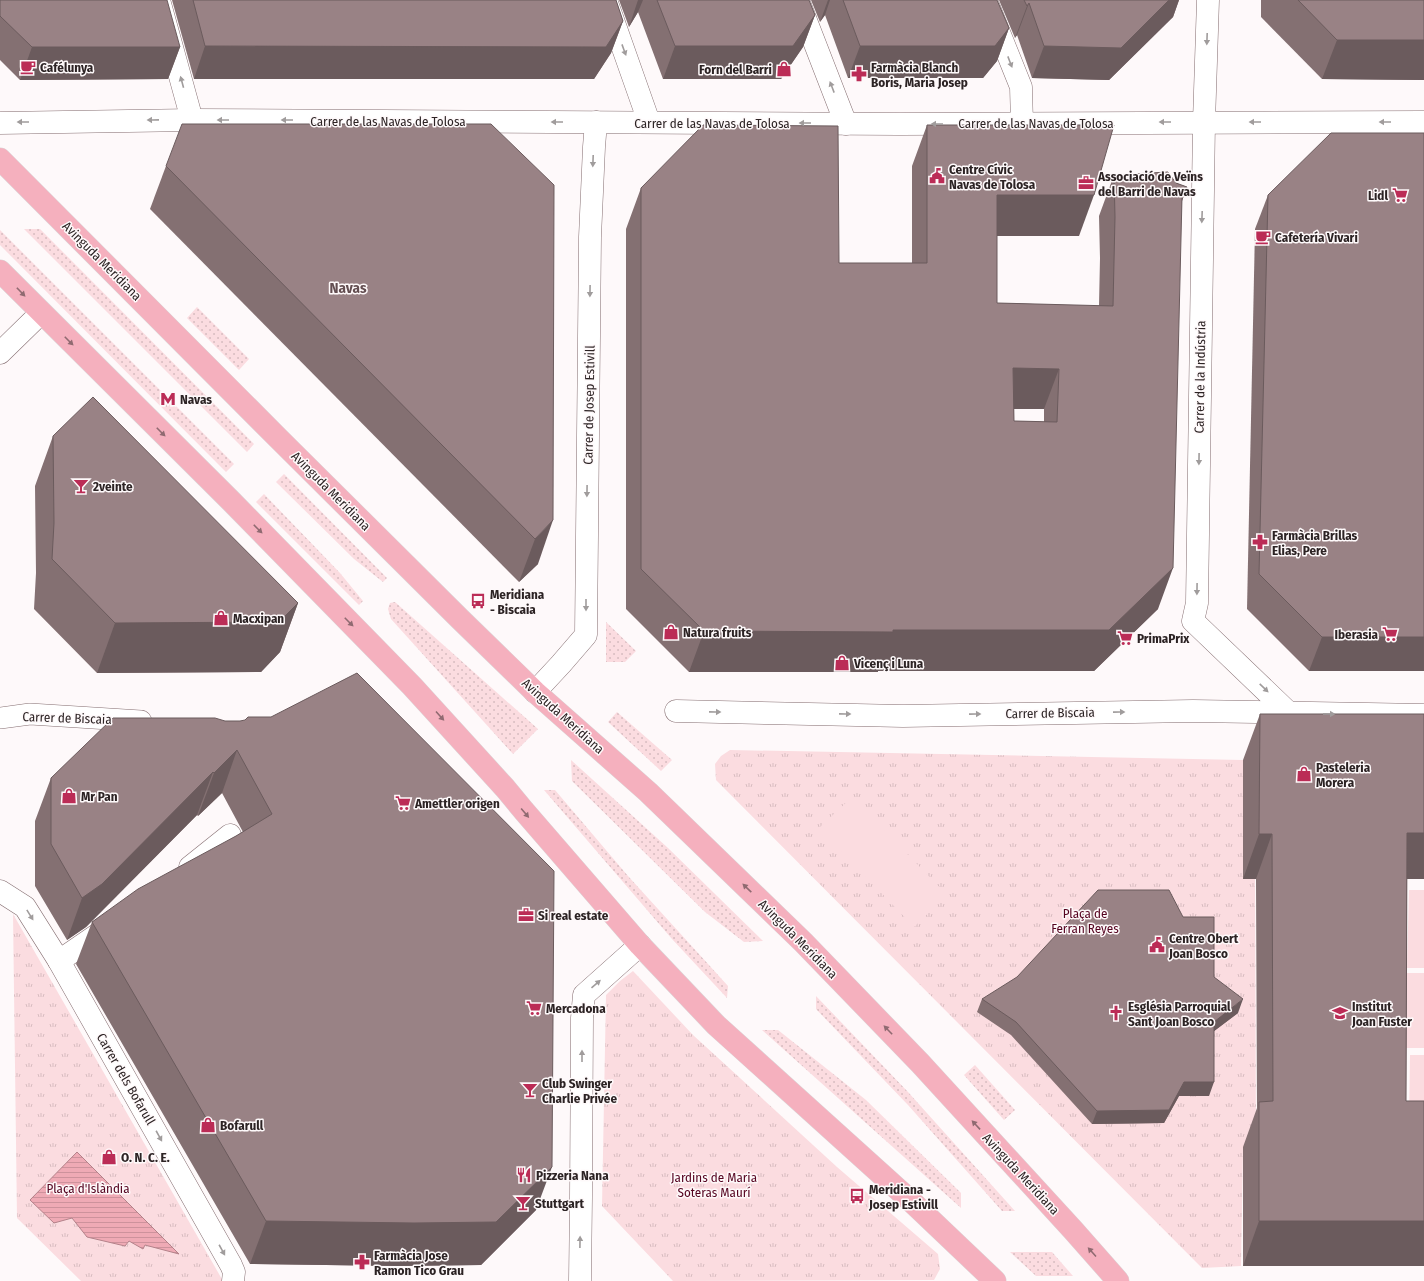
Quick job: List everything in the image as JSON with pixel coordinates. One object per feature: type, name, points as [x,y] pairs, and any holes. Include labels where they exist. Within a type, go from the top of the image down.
[{"type":"main road","name":"Avinguda Meridiana","points":[[0,158],[278,438],[535,692],[648,792],[803,942],[920,1063],[1118,1281]]},
{"type":"main road","points":[[0,271],[231,501],[412,686],[505,788],[640,945],[716,1025],[906,1197],[995,1281]]},
{"type":"street","points":[[159,0],[192,120]]},
{"type":"street","points":[[606,0],[649,122]]},
{"type":"street","points":[[798,0],[846,124]]},
{"type":"street","points":[[986,0],[1021,87],[1022,124]]},
{"type":"street","name":"Carrer de la Indústria","points":[[1208,0],[1204,122],[1197,603],[1194,621],[1290,714]]},
{"type":"street","name":"Carrer de las Navas de Tolosa","points":[[0,123],[192,120],[846,124],[1424,122]]},
{"type":"street","name":"Carrer de Josep Estivill","points":[[535,692],[586,635],[590,237],[596,122]]},
{"type":"street","points":[[0,353],[41,313]]},
{"type":"street","name":"Carrer de Biscaia","points":[[676,711],[903,716],[1193,711],[1290,714],[1424,715]]},
{"type":"street","name":"Carrer de Biscaia","points":[[0,718],[30,714],[146,721],[160,728]]},
{"type":"street","points":[[175,878],[230,835]]},
{"type":"street","name":"Carrer dels Bofarull","points":[[0,891],[25,907],[59,961],[234,1272],[234,1281]]},
{"type":"street","points":[[59,961],[125,915]]},
{"type":"street","points":[[580,1281],[582,1196],[582,1018],[584,995],[640,945]]},
{"type":"green space","points":[[24,229],[40,229],[254,444],[247,452]]},
{"type":"green space","points":[[0,230],[234,464],[226,472],[0,245]]},
{"type":"green space","points":[[197,307],[249,359],[239,370],[187,318]]},
{"type":"green space","points":[[284,474],[387,578],[383,582],[354,559],[276,482]]},
{"type":"green space","points":[[264,494],[340,573],[363,601],[359,605],[256,502]]},
{"type":"green space","points":[[395,602],[538,729],[513,754],[391,619],[388,609],[390,603]]},
{"type":"green space","points":[[606,622],[636,651],[625,662],[606,662]]},
{"type":"green space","points":[[617,712],[672,760],[661,771],[608,722]]},
{"type":"green space","name":"Plaça de Ferran Reyes","points":[[730,750],[1243,760],[1243,879],[1255,879],[1256,1147],[1243,1147],[1241,1266],[1202,1268],[716,780],[715,764],[721,756]]},
{"type":"green space","points":[[571,760],[668,848],[763,941],[744,942],[705,912],[572,781]]},
{"type":"green space","points":[[544,790],[555,790],[628,876],[728,986],[727,998],[672,939]]},
{"type":"green space","points":[[852,797],[947,895],[914,927],[819,828]]},
{"type":"green space","points":[[1409,890],[1424,890],[1424,968],[1407,968]]},
{"type":"green space","name":"Plaça d'Islàndia","points":[[13,914],[223,1281],[81,1281],[17,1218]]},
{"type":"green space","name":"Jardins de Maria Soteras Maurí","points":[[633,971],[693,1035],[837,1167],[938,1254],[940,1269],[934,1280],[673,1281],[602,1206],[606,995]]},
{"type":"green space","points":[[1405,973],[1424,973],[1424,1048],[1404,1048]]},
{"type":"green space","points":[[816,996],[908,1092],[1015,1211],[1002,1211],[908,1105],[816,1009]]},
{"type":"green space","points":[[762,1030],[778,1030],[866,1100],[961,1193],[961,1208]]},
{"type":"green space","points":[[1410,1055],[1424,1055],[1424,1125],[1409,1125]]},
{"type":"green space","points":[[975,1065],[1015,1110],[1004,1120],[964,1075]]},
{"type":"green space","points":[[1010,1252],[1052,1252],[1073,1276],[1036,1276]]},
{"type":"shaded area","points":[[77,1152],[179,1254],[145,1245],[143,1249],[129,1241],[125,1246],[87,1237],[72,1218],[54,1223],[30,1200]]},
{"type":"building","points":[[0,0],[167,0],[180,47],[32,47],[0,16]]},
{"type":"building","points":[[193,0],[616,0],[623,21],[606,47],[205,46]]},
{"type":"building","points":[[657,0],[809,0],[815,15],[793,46],[675,46]]},
{"type":"building","points":[[843,0],[997,0],[1009,28],[995,46],[860,46]]},
{"type":"building","points":[[1024,0],[1169,0],[1121,48],[1044,46],[1029,3],[1027,6]]},
{"type":"building","points":[[1298,0],[1424,0],[1424,40],[1337,40]]},
{"type":"building","points":[[182,124],[491,124],[554,185],[553,520],[535,539],[166,166]]},
{"type":"building","points":[[703,125],[838,126],[839,263],[927,263],[927,125],[1114,125],[1094,195],[997,195],[997,303],[1113,306],[1115,217],[1114,175],[1168,172],[1176,183],[1187,187],[1182,197],[1173,568],[1109,630],[893,630],[893,632],[704,631],[641,569],[641,188]],"holes":[[[1013,368],[1059,369],[1057,422],[1014,421]]]},
{"type":"building","points":[[1331,133],[1424,133],[1424,637],[1322,637],[1259,574],[1268,195]]},
{"type":"building","points":[[93,397],[298,603],[279,622],[115,623],[52,559],[54,523],[53,436]]},
{"type":"building","points":[[357,673],[554,871],[552,1167],[496,1222],[414,1223],[266,1221],[92,922],[138,889],[236,836],[272,814],[237,750],[214,773],[213,772],[102,884],[82,898],[51,844],[51,778],[113,718],[215,718],[225,721],[240,721],[245,720],[248,717],[271,717]]},
{"type":"building","points":[[1260,714],[1424,714],[1424,833],[1407,833],[1406,1101],[1424,1101],[1424,1221],[1259,1221],[1259,1102],[1273,1101],[1272,834],[1259,834]]},
{"type":"building","name":"Església Parroquial Sant Joan Bosco","points":[[1098,890],[1169,890],[1183,917],[1214,917],[1214,977],[1243,999],[1214,1022],[1214,1082],[1184,1082],[1169,1110],[1097,1111],[1016,1022],[982,999],[1017,977]]},
{"type":"place","name":"Cafélunya","points":[[28,67]]},
{"type":"place","name":"Forn del Barri","points":[[784,69]]},
{"type":"place","name":"Farmàcia Blanch Boris, Maria Josep","points":[[859,74]]},
{"type":"place","name":"Centre Cívic Navas de Tolosa","points":[[937,176]]},
{"type":"place","name":"Associació de Veïns del Barri de Navas","points":[[1086,183]]},
{"type":"place","name":"Lidl","points":[[1400,195]]},
{"type":"place","name":"Cafetería Vivari","points":[[1263,237]]},
{"type":"place","name":"Navas","points":[[168,399]]},
{"type":"place","name":"2veinte","points":[[81,486]]},
{"type":"place","name":"Farmàcia Brillas Elias, Pere","points":[[1260,542]]},
{"type":"place","name":"Meridiana - Biscaia","points":[[478,601]]},
{"type":"place","name":"Macxipan","points":[[221,618]]},
{"type":"place","name":"Natura fruits","points":[[671,632]]},
{"type":"place","name":"Iberasia","points":[[1390,634]]},
{"type":"place","name":"PrimaPrix","points":[[1125,638]]},
{"type":"place","name":"Vicenç i Luna","points":[[842,663]]},
{"type":"place","name":"Pasteleria Morera","points":[[1304,774]]},
{"type":"place","name":"Mr Pan","points":[[69,796]]},
{"type":"place","name":"Amettler origen","points":[[403,803]]},
{"type":"place","name":"Si real estate","points":[[526,915]]},
{"type":"place","name":"Centre Obert Joan Bosco","points":[[1157,945]]},
{"type":"place","name":"Mercadona","points":[[534,1008]]},
{"type":"place","name":"Església Parroquial Sant Joan Bosco","points":[[1116,1013]]},
{"type":"place","name":"Institut Joan Fuster","points":[[1340,1013]]},
{"type":"place","name":"Club Swinger Charlie Privée","points":[[530,1090]]},
{"type":"place","name":"Bofarull","points":[[208,1125]]},
{"type":"place","name":"O. N. C. E.","points":[[109,1157]]},
{"type":"place","name":"Pizzeria Nana","points":[[524,1175]]},
{"type":"place","name":"Meridiana - Josep Estivill","points":[[857,1196]]},
{"type":"place","name":"Stuttgart","points":[[523,1203]]},
{"type":"place","name":"Farmàcia Jose Ramon Tico Grau","points":[[362,1262]]},
{"type":"district","name":"Navas","points":[[348,288]]}]
